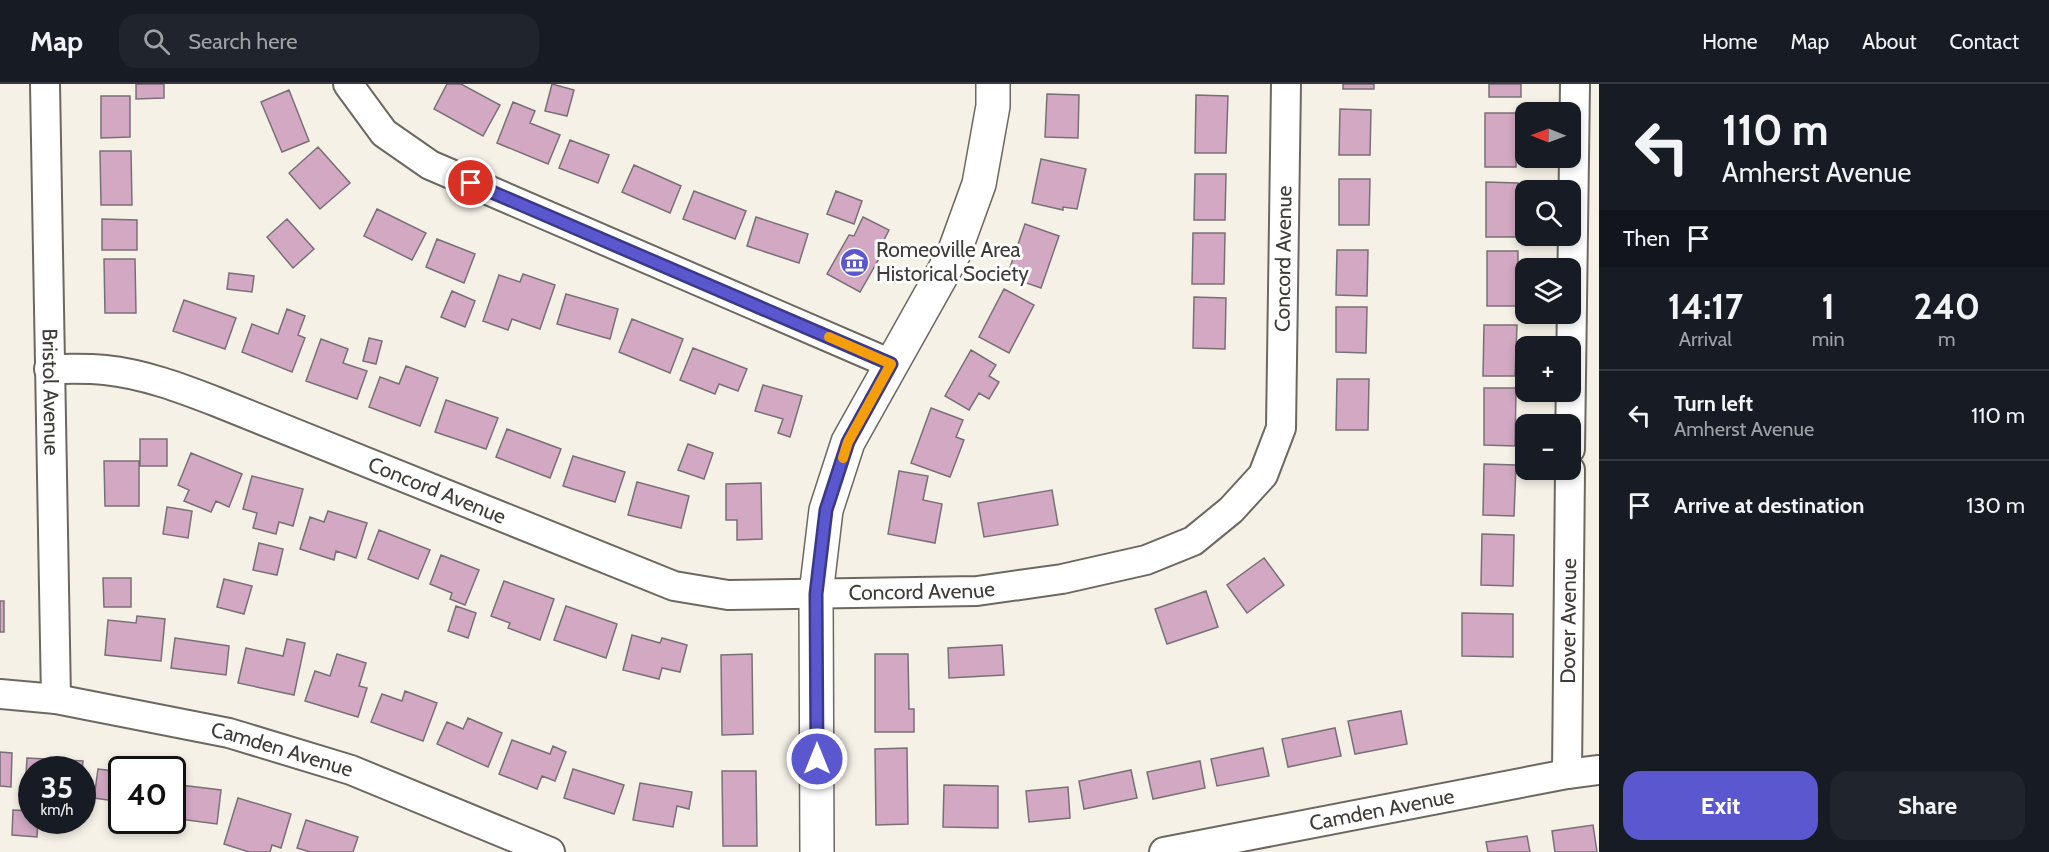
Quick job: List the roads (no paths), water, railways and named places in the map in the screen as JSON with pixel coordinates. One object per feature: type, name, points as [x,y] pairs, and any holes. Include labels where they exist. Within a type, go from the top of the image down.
[{"type":"street","name":"Bristol Avenue","points":[[45,84],[56,699]]},
{"type":"street","points":[[348,84],[384,133],[430,165],[891,364]]},
{"type":"street","points":[[818,852],[816,594],[826,510],[848,442],[954,253],[979,184],[993,106],[993,84]]},
{"type":"street","name":"Concord Avenue","points":[[49,369],[105,370],[140,376],[171,385],[674,586],[728,595],[977,591],[1062,579],[1146,560],[1193,541],[1231,510],[1263,475],[1281,428],[1286,84]]},
{"type":"street","points":[[1570,414],[1575,84]]},
{"type":"street","name":"Dover Avenue","points":[[1567,774],[1570,480]]},
{"type":"street","name":"Camden Avenue","points":[[0,694],[56,699],[229,733],[351,770],[550,852]]},
{"type":"street","name":"Camden Avenue","points":[[1164,852],[1567,774],[1599,770]]},
{"type":"place","name":"Romeoville Area Historical Society","points":[[855,262]]}]
